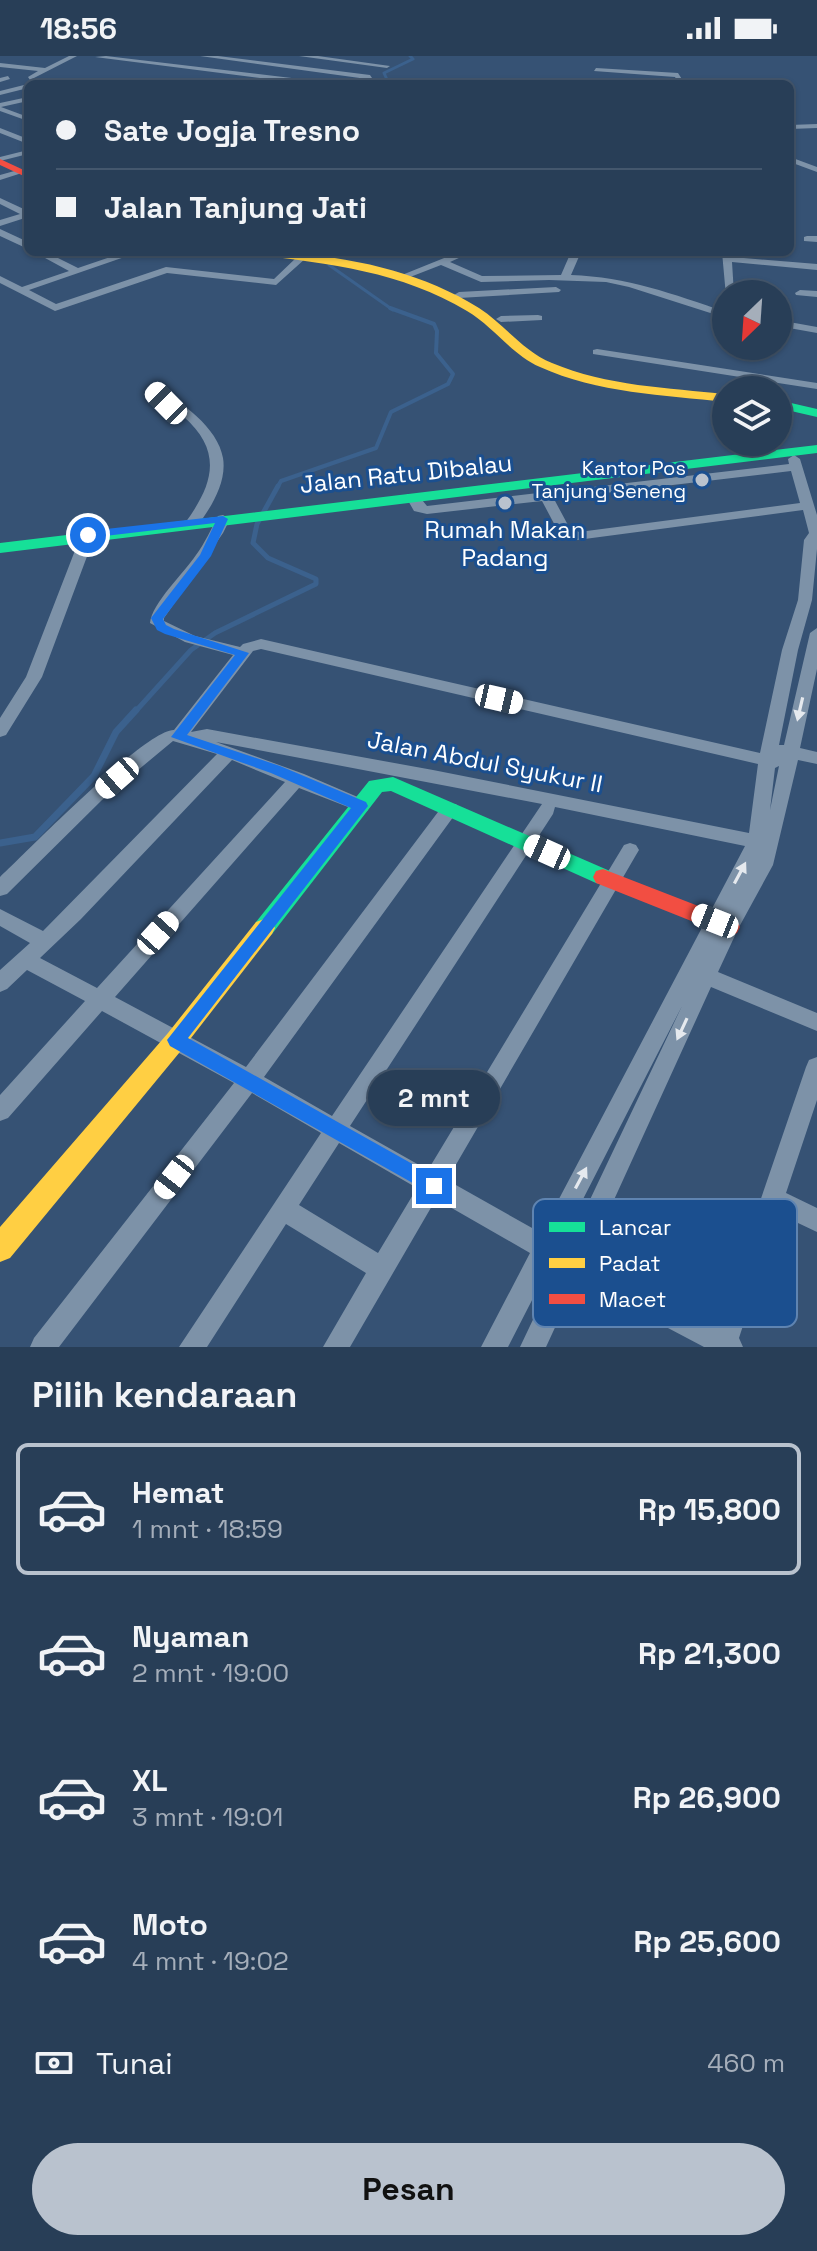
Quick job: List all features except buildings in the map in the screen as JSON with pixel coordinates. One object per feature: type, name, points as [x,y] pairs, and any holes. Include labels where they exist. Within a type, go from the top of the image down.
[{"type":"street","points":[[32,80],[74,56]]},
{"type":"street","points":[[97,56],[284,80]]},
{"type":"street","points":[[136,62],[149,56]]},
{"type":"street","points":[[203,56],[370,77],[371,80]]},
{"type":"street","points":[[247,80],[294,56]]},
{"type":"street","points":[[302,56],[387,66]]},
{"type":"street","points":[[371,64],[385,56]]},
{"type":"street","points":[[0,67],[46,70]]},
{"type":"street","points":[[596,70],[677,75],[682,80]]},
{"type":"street","points":[[0,93],[24,84]]},
{"type":"street","points":[[0,107],[24,100]]},
{"type":"street","points":[[0,107],[24,118]]},
{"type":"street","points":[[14,114],[24,112]]},
{"type":"street","points":[[794,127],[817,126]]},
{"type":"street","points":[[0,130],[24,140]]},
{"type":"street","points":[[0,161],[24,153]]},
{"type":"street","points":[[0,161],[24,173]]},
{"type":"street","points":[[794,161],[817,170]]},
{"type":"street","points":[[0,178],[24,174]]},
{"type":"street","points":[[0,201],[24,212]]},
{"type":"street","points":[[0,223],[24,215]]},
{"type":"street","points":[[0,232],[24,244]]},
{"type":"street","points":[[47,256],[77,271]]},
{"type":"street","points":[[565,277],[574,256]]},
{"type":"street","points":[[728,280],[727,256],[817,267]]},
{"type":"street","points":[[21,290],[120,257],[133,257]]},
{"type":"street","points":[[0,279],[58,308],[154,274],[174,271],[273,283],[311,257],[406,276],[459,295],[501,319],[533,352],[559,364],[645,384],[712,393]]},
{"type":"street","points":[[406,276],[444,257],[481,279],[565,277],[631,284],[712,310]]},
{"type":"street","points":[[143,268],[154,274]]},
{"type":"street","points":[[406,276],[480,314],[514,348],[550,367],[616,385],[712,394]]},
{"type":"street","points":[[459,295],[556,290]]},
{"type":"street","points":[[800,293],[817,294]]},
{"type":"street","points":[[501,319],[538,318]]},
{"type":"street","points":[[792,326],[817,330]]},
{"type":"street","points":[[597,352],[817,386]]},
{"type":"street","points":[[155,392],[167,404],[186,413],[215,451],[217,461],[206,506],[192,523]]},
{"type":"street","points":[[792,399],[817,403]]},
{"type":"street","points":[[792,407],[817,413]]},
{"type":"street","name":"Jalan Ratu Dibalau","points":[[0,548],[251,515],[412,497],[542,488],[794,459],[817,449]]},
{"type":"street","points":[[600,1199],[722,924],[764,865],[764,842],[779,756],[790,650],[811,602],[815,538],[794,459]]},
{"type":"street","points":[[542,488],[564,530],[577,536],[806,506]]},
{"type":"street","points":[[223,519],[205,556],[157,618],[161,627],[190,639],[243,653]]},
{"type":"street","points":[[0,731],[34,677],[88,535]]},
{"type":"street","points":[[779,756],[817,633]]},
{"type":"street","points":[[184,737],[243,653],[248,647],[261,644],[779,756],[817,758]]},
{"type":"street","name":"Jalan Abdul Syukur II","points":[[184,737],[207,735],[764,842]]},
{"type":"street","points":[[0,889],[127,769],[166,737],[184,737],[229,752],[361,806]]},
{"type":"street","points":[[0,983],[74,914],[229,752]]},
{"type":"street","points":[[409,791],[433,776]]},
{"type":"street","points":[[0,1111],[298,778]]},
{"type":"street","points":[[0,1248],[176,1040],[380,784],[393,784],[613,881],[722,924]]},
{"type":"street","points":[[43,1347],[249,1080],[450,809]]},
{"type":"street","points":[[192,1347],[547,809]]},
{"type":"street","points":[[336,1347],[630,850]]},
{"type":"street","points":[[0,917],[44,941]]},
{"type":"street","points":[[25,959],[249,1080],[533,1242]]},
{"type":"street","points":[[699,974],[817,1022]]},
{"type":"street","points":[[572,1199],[699,974]]},
{"type":"street","points":[[772,1198],[810,1112],[817,1067]]},
{"type":"street","points":[[283,1209],[382,1269]]},
{"type":"street","points":[[797,1210],[817,1220]]},
{"type":"street","points":[[494,1347],[533,1270]]},
{"type":"street","points":[[533,1347],[542,1327]]},
{"type":"street","points":[[693,1327],[727,1345]]},
{"type":"waterway","points":[[387,80],[384,73],[413,59],[410,56]]},
{"type":"waterway","points":[[329,265],[390,308]]},
{"type":"waterway","points":[[277,488],[281,481],[376,448],[391,412],[448,384],[453,374],[436,353],[437,331],[434,324],[390,308]]},
{"type":"waterway","points":[[135,712],[191,650],[215,633],[316,584],[316,579],[268,558],[253,543],[257,524],[278,486]]},
{"type":"waterway","points":[[0,843],[35,837],[94,776],[116,732],[136,710]]},
{"type":"traffic: fast","points":[[792,407],[817,413]]},
{"type":"traffic: fast","points":[[0,548],[817,449]]},
{"type":"traffic: fast","points":[[264,928],[376,786],[393,784],[603,877]]},
{"type":"traffic: slow","points":[[286,256],[367,268],[446,295],[472,309],[535,360],[566,373],[634,388],[712,396]]},
{"type":"traffic: slow","points":[[0,1248],[176,1040],[264,928]]},
{"type":"traffic: jam","points":[[0,162],[24,173]]},
{"type":"traffic: jam","points":[[603,877],[729,927]]},
{"type":"place","name":"Kantor Pos Tanjung Seneng","points":[[702,480]]},
{"type":"place","name":"Rumah Makan Padang","points":[[505,503]]},
{"type":"route","points":[[88,535],[223,519],[205,556],[167,601],[157,623],[170,632],[190,639],[243,653],[178,737],[189,738],[298,778],[361,806],[176,1040],[434,1186]]}]
